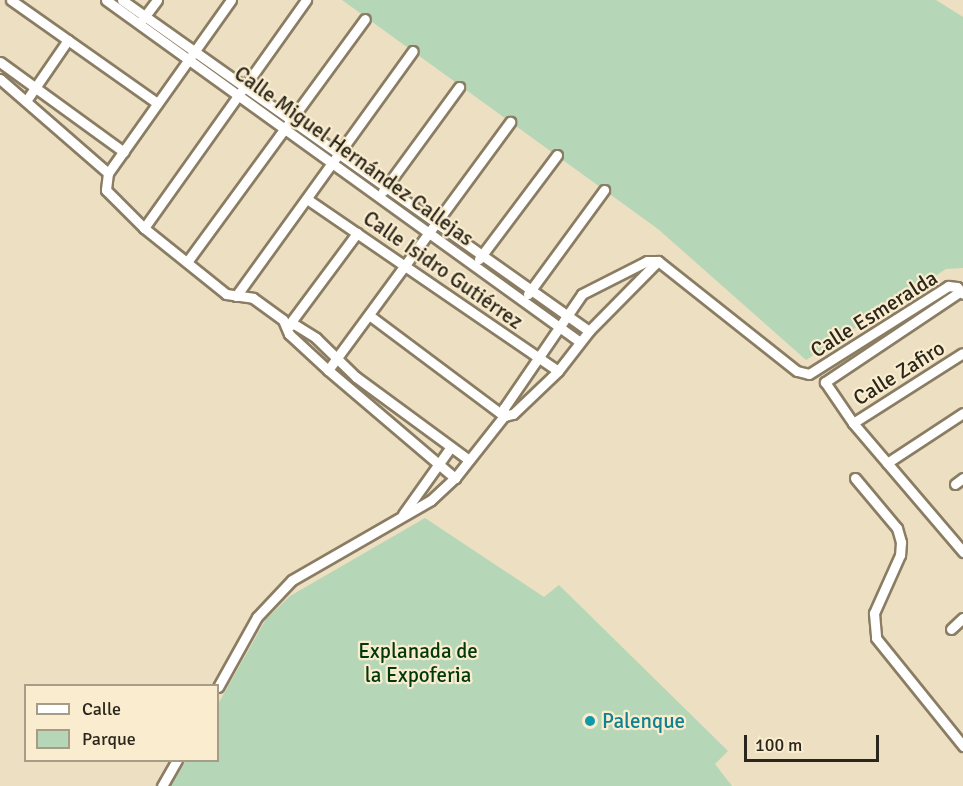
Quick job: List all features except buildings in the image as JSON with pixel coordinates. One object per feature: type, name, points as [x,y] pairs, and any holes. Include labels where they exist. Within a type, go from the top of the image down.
[{"type":"street","points":[[11,0],[157,103]]},
{"type":"street","name":"Calle Miguel Hernández Callejas","points":[[106,0],[142,20],[191,55],[244,86],[589,331]]},
{"type":"street","name":"Calle Miguel Hernández Callejas","points":[[122,0],[142,20]]},
{"type":"street","points":[[142,20],[157,0]]},
{"type":"street","points":[[231,0],[108,173],[104,186],[144,228],[226,294],[253,298],[288,326]]},
{"type":"street","points":[[144,228],[306,0]]},
{"type":"street","points":[[187,262],[365,19]]},
{"type":"street","points":[[26,101],[68,40]]},
{"type":"street","points":[[236,296],[413,51]]},
{"type":"street","name":"Calle Miguel Hernández Callejas","points":[[191,55],[237,95],[580,342]]},
{"type":"street","points":[[0,62],[124,152]]},
{"type":"street","points":[[0,79],[108,173]]},
{"type":"street","points":[[379,197],[459,87]]},
{"type":"street","points":[[328,370],[510,122]]},
{"type":"street","points":[[475,266],[557,156]]},
{"type":"street","points":[[523,301],[604,190]]},
{"type":"street","name":"Calle Isidro Gutiérrez","points":[[307,199],[558,371]]},
{"type":"street","points":[[357,233],[288,326],[289,334],[455,478]]},
{"type":"street","points":[[219,685],[256,617],[284,588],[304,571],[431,500],[455,478],[504,416],[504,408],[540,359],[566,314],[593,286],[647,261],[658,261]]},
{"type":"street","points":[[369,315],[504,416],[513,414],[558,371],[589,331],[658,261]]},
{"type":"street","name":"Calle Esmeralda","points":[[658,261],[797,371],[813,373],[959,290]]},
{"type":"street","points":[[959,290],[826,379],[825,385],[887,463],[962,550]]},
{"type":"street","points":[[288,326],[294,324],[338,358],[356,377],[469,460]]},
{"type":"street","name":"Calle Zafiro","points":[[854,423],[963,353]]},
{"type":"street","points":[[887,463],[963,413]]},
{"type":"street","points":[[403,514],[450,448]]},
{"type":"street","points":[[855,478],[897,528],[901,542],[900,555],[874,613],[876,638],[963,746]]},
{"type":"street","points":[[951,629],[963,618]]},
{"type":"street","points":[[162,786],[176,762]]},
{"type":"green space","points":[[342,0],[936,0],[963,17],[963,268],[946,269],[806,360],[658,229]]},
{"type":"green space","name":"Explanada de la Expoferia","points":[[425,518],[544,597],[559,585],[728,751],[715,764],[732,786],[171,786],[185,762],[219,762],[219,702],[266,619],[290,596]]},
{"type":"place","name":"Palenque","points":[[590,721]]}]
